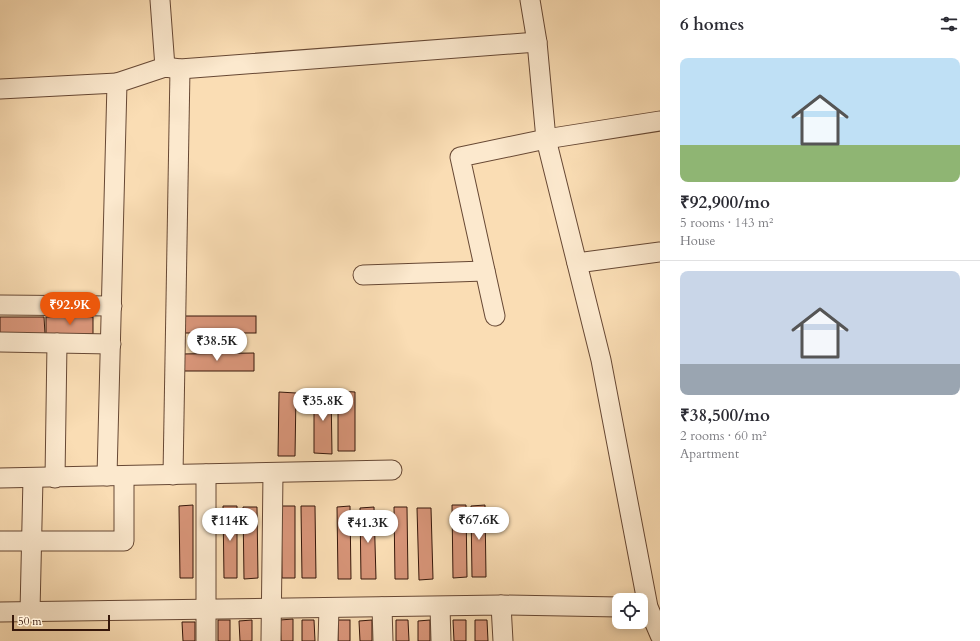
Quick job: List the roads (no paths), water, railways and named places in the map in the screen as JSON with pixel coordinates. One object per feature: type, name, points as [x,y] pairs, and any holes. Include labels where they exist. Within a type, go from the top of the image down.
[{"type":"street","points":[[160,0],[172,68],[172,475]]},
{"type":"street","points":[[530,0],[537,42],[546,139],[601,360],[642,593]]},
{"type":"street","points":[[0,89],[117,83],[172,68],[537,42]]},
{"type":"street","points":[[0,541],[124,541],[116,476],[111,344],[117,83]]},
{"type":"street","points":[[495,316],[460,157],[546,139],[660,121]]},
{"type":"street","points":[[577,263],[660,252]]},
{"type":"street","points":[[363,275],[485,271]]},
{"type":"street","points":[[0,305],[112,306]]},
{"type":"street","points":[[0,342],[111,344]]},
{"type":"street","points":[[55,478],[57,343]]},
{"type":"street","points":[[0,478],[392,470]]},
{"type":"street","points":[[271,641],[274,473]]},
{"type":"street","points":[[206,474],[206,641]]},
{"type":"street","points":[[30,612],[32,478]]},
{"type":"street","points":[[0,612],[501,605],[612,607]]},
{"type":"street","points":[[501,605],[503,641]]},
{"type":"street","points":[[382,607],[383,641]]},
{"type":"street","points":[[440,607],[441,641]]},
{"type":"street","points":[[328,641],[329,608]]},
{"type":"street","points":[[648,614],[660,635]]}]
